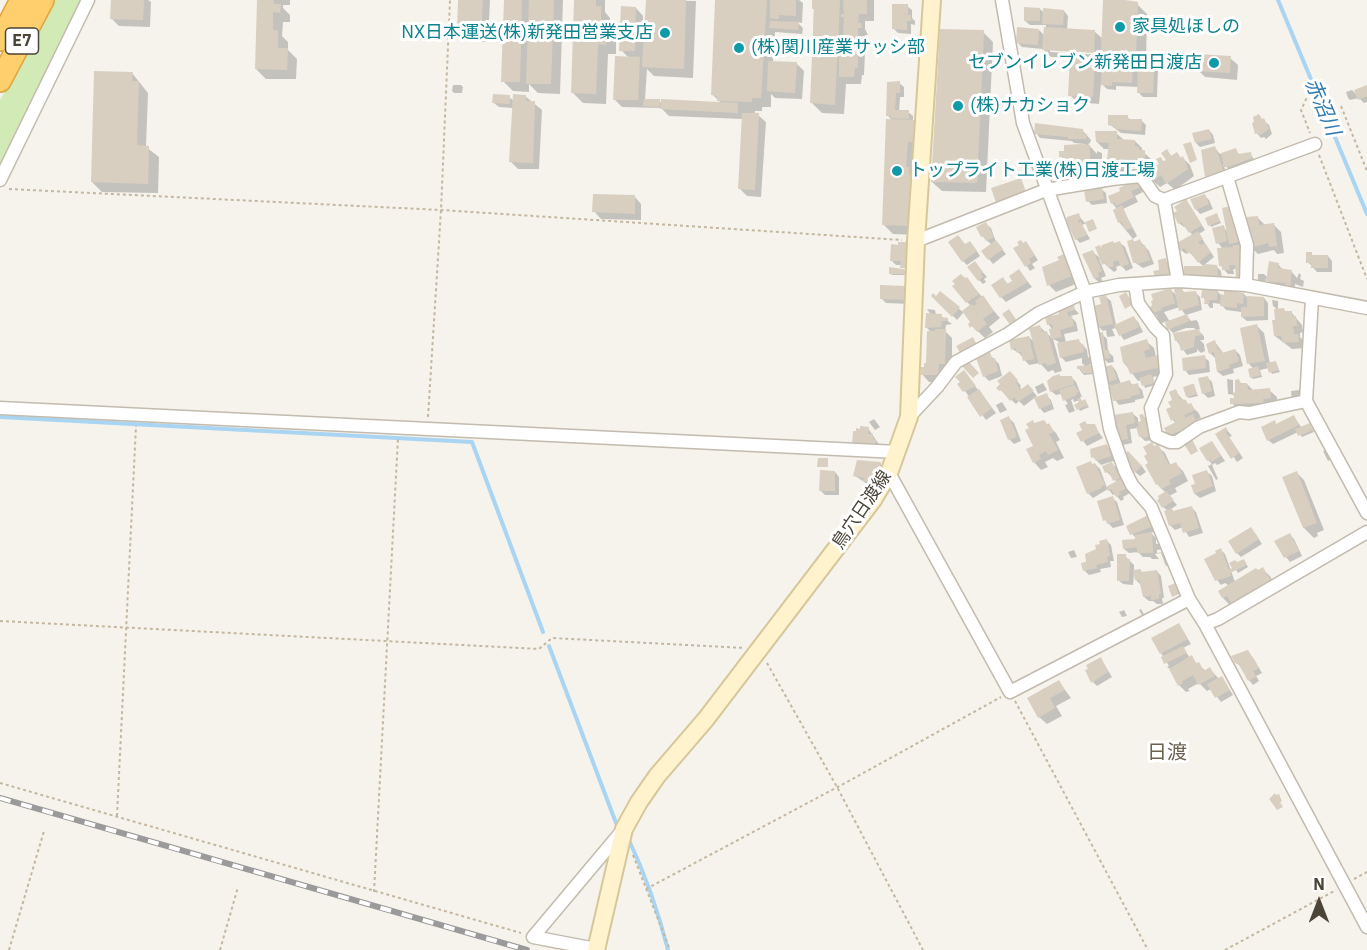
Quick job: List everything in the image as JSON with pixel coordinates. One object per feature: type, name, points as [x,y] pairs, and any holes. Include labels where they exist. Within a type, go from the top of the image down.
[{"type":"highway","name":"E7","points":[[0,40],[21,0]]},
{"type":"highway","name":"E7","points":[[0,81],[43,0]]},
{"type":"main road","name":"鳥穴日渡線","points":[[596,950],[624,829],[639,802],[657,776],[706,719],[873,500],[898,452],[909,417],[916,241],[932,0]]},
{"type":"street","points":[[0,180],[88,0]]},
{"type":"street","points":[[1002,0],[1023,123],[1084,292],[1102,390],[1114,440],[1125,471],[1132,486],[1151,507],[1189,599],[1367,927]]},
{"type":"street","points":[[916,241],[1046,190],[1112,178],[1141,176],[1155,196],[1164,200],[1315,144]]},
{"type":"street","points":[[1227,177],[1247,244],[1246,285]]},
{"type":"street","points":[[1164,200],[1178,281]]},
{"type":"street","points":[[909,417],[956,362],[1008,334],[1039,313],[1084,292],[1135,284],[1178,281],[1246,285],[1367,308]]},
{"type":"street","points":[[1135,284],[1137,303],[1164,335],[1166,374],[1151,408],[1156,435],[1170,442],[1177,442],[1199,427],[1239,412],[1249,413],[1306,401]]},
{"type":"street","points":[[1312,299],[1306,401],[1367,513]]},
{"type":"street","points":[[0,408],[898,452]]},
{"type":"street","points":[[889,473],[1010,692],[1189,599]]},
{"type":"street","points":[[1204,624],[1218,619],[1367,532]]},
{"type":"street","points":[[596,950],[532,937],[624,829]]},
{"type":"path","points":[[427,430],[441,210],[450,0]]},
{"type":"path","points":[[1309,93],[1301,110],[1367,279]]},
{"type":"path","points":[[1341,106],[1367,171]]},
{"type":"path","points":[[0,188],[441,210],[916,241]]},
{"type":"path","points":[[117,817],[137,414]]},
{"type":"path","points":[[374,892],[399,429]]},
{"type":"path","points":[[0,621],[539,649],[552,638],[759,650],[837,787],[923,950]]},
{"type":"path","points":[[646,889],[1010,692],[1148,950]]},
{"type":"path","points":[[0,783],[532,937]]},
{"type":"path","points":[[624,829],[670,950]]},
{"type":"path","points":[[9,950],[44,831]]},
{"type":"path","points":[[1226,950],[1367,872]]},
{"type":"path","points":[[219,950],[238,887]]},
{"type":"green space","points":[[52,0],[82,0],[0,171],[0,100]]},
{"type":"building","points":[[111,0],[144,0],[143,20],[110,19]]},
{"type":"building","points":[[257,0],[274,0],[274,4],[281,4],[280,13],[273,12],[273,30],[278,30],[278,48],[288,48],[287,70],[255,69]]},
{"type":"building","points":[[458,0],[483,0],[481,36],[457,34]]},
{"type":"building","points":[[504,0],[522,0],[520,82],[501,82]]},
{"type":"building","points":[[529,0],[554,0],[551,84],[526,84]]},
{"type":"building","points":[[574,0],[596,0],[596,6],[601,6],[601,25],[607,26],[606,45],[598,44],[596,94],[571,93]]},
{"type":"building","name":"NX日本運送(株)新発田営業支店","points":[[646,0],[686,0],[684,69],[642,67]]},
{"type":"building","name":"(株)関川産業サッシ部","points":[[715,0],[767,0],[761,98],[752,98],[752,102],[717,101],[717,96],[711,95]]},
{"type":"building","points":[[770,0],[796,0],[796,16],[779,15],[779,19],[770,18]]},
{"type":"building","points":[[812,0],[840,0],[835,105],[810,103],[814,9],[812,9]]},
{"type":"building","points":[[843,0],[867,0],[867,14],[859,14],[858,23],[861,23],[862,28],[858,28],[858,39],[861,39],[861,46],[858,46],[858,68],[855,68],[854,77],[839,77],[839,54],[842,54],[844,17],[841,17],[841,14],[844,14]]},
{"type":"building","name":"家具処ほしの","points":[[1103,0],[1138,2],[1136,54],[1121,53],[1121,58],[1107,57],[1107,53],[1101,52]]},
{"type":"building","points":[[892,4],[908,4],[908,15],[911,15],[911,21],[907,21],[907,30],[892,29]]},
{"type":"building","points":[[621,6],[636,7],[635,51],[619,51]]},
{"type":"building","points":[[1024,7],[1040,8],[1040,21],[1024,21]]},
{"type":"building","points":[[1043,8],[1064,10],[1063,25],[1042,24]]},
{"type":"building","points":[[770,21],[799,22],[798,30],[769,28]]},
{"type":"building","points":[[1017,27],[1039,29],[1038,45],[1016,43]]},
{"type":"building","points":[[1044,27],[1095,30],[1094,53],[1042,50]]},
{"type":"building","name":"(株)ナカショク","points":[[940,29],[984,30],[977,183],[931,182]]},
{"type":"building","name":"セブンイレブン新発田日渡店","points":[[1197,54],[1231,56],[1230,73],[1196,71]]},
{"type":"building","points":[[615,56],[640,57],[638,100],[613,100]]},
{"type":"building","points":[[1070,56],[1095,57],[1093,97],[1068,96]]},
{"type":"building","points":[[768,61],[797,62],[795,93],[767,91]]},
{"type":"building","points":[[1138,61],[1154,62],[1153,93],[1137,93]]},
{"type":"building","points":[[1120,63],[1133,63],[1132,83],[1112,82],[1112,86],[1101,85],[1102,65],[1107,65],[1107,68],[1120,68]]},
{"type":"building","points":[[94,71],[133,72],[132,81],[139,81],[137,145],[149,146],[148,184],[91,182]]},
{"type":"building","points":[[900,81],[900,93],[896,93],[895,110],[909,110],[909,119],[886,116],[887,82]]},
{"type":"building","points":[[1367,85],[1367,96],[1358,100],[1354,90]]},
{"type":"building","points":[[493,94],[510,95],[510,104],[492,103]]},
{"type":"building","points":[[513,94],[526,95],[526,101],[535,101],[533,163],[509,162]]},
{"type":"building","points":[[644,99],[660,99],[659,107],[643,106]]},
{"type":"building","points":[[661,99],[738,103],[738,113],[660,109]]},
{"type":"building","points":[[742,113],[759,113],[755,190],[738,189]]},
{"type":"building","points":[[1259,114],[1262,119],[1264,118],[1269,129],[1260,135],[1255,134],[1252,123],[1254,122],[1253,117]]},
{"type":"building","points":[[1108,115],[1128,115],[1128,119],[1142,119],[1141,131],[1115,129],[1108,125]]},
{"type":"building","name":"トップライト工業(株)日渡工場","points":[[886,119],[915,120],[914,142],[908,142],[906,167],[909,167],[909,175],[912,175],[910,226],[882,225]]},
{"type":"building","points":[[1035,123],[1083,129],[1083,134],[1087,134],[1086,139],[1034,134]]},
{"type":"building","points":[[1209,129],[1212,139],[1195,143],[1192,133]]},
{"type":"building","points":[[1095,131],[1117,131],[1117,139],[1135,140],[1135,146],[1139,147],[1139,150],[1145,150],[1145,159],[1124,159],[1124,163],[1110,166],[1109,159],[1107,159],[1109,143],[1096,142]]},
{"type":"building","points":[[1191,142],[1197,160],[1190,163],[1183,144]]},
{"type":"building","points":[[1064,145],[1090,145],[1090,166],[1065,167],[1063,157],[1059,157],[1059,151],[1064,151]]},
{"type":"building","points":[[1215,146],[1224,172],[1209,178],[1209,176],[1205,177],[1201,150]]},
{"type":"building","points":[[1236,148],[1238,154],[1251,152],[1252,158],[1224,167],[1221,153]]},
{"type":"building","points":[[1167,149],[1171,156],[1177,152],[1181,158],[1183,156],[1188,169],[1166,184],[1161,175],[1151,181],[1146,172],[1159,164],[1156,159],[1161,157],[1163,161],[1166,160],[1161,153]]},
{"type":"building","points":[[1021,178],[1026,192],[996,203],[991,188]]},
{"type":"building","points":[[1134,181],[1135,184],[1139,182],[1141,187],[1131,191],[1134,197],[1116,206],[1114,202],[1111,204],[1108,196]]},
{"type":"building","points":[[1102,187],[1104,199],[1086,202],[1084,190]]},
{"type":"building","points":[[593,194],[635,195],[635,214],[592,212]]},
{"type":"building","points":[[1205,194],[1209,204],[1195,210],[1190,199]]},
{"type":"building","points":[[1186,199],[1202,225],[1189,233],[1181,222],[1178,224],[1173,213],[1177,211],[1174,207]]},
{"type":"building","points":[[1122,205],[1132,228],[1125,230],[1122,222],[1118,223],[1113,210]]},
{"type":"building","points":[[1231,206],[1240,239],[1238,242],[1229,244],[1222,208]]},
{"type":"building","points":[[1079,213],[1081,219],[1078,220],[1079,223],[1081,222],[1087,235],[1075,240],[1066,220],[1067,217]]},
{"type":"building","points":[[1217,213],[1220,221],[1208,226],[1205,218]]},
{"type":"building","points":[[1258,216],[1259,225],[1274,223],[1277,246],[1269,247],[1268,243],[1250,248],[1246,217]]},
{"type":"building","points":[[1093,219],[1097,229],[1089,232],[1085,222]]},
{"type":"building","points":[[986,222],[994,237],[986,241],[976,227]]},
{"type":"building","points":[[1224,225],[1227,241],[1216,244],[1212,228]]},
{"type":"building","points":[[1198,231],[1203,239],[1198,242],[1201,245],[1204,243],[1211,252],[1198,263],[1190,252],[1188,254],[1184,248],[1180,251],[1175,244]]},
{"type":"building","points":[[958,235],[965,244],[970,241],[977,251],[962,262],[948,242]]},
{"type":"building","points":[[1133,239],[1134,242],[1140,239],[1142,246],[1145,245],[1150,260],[1133,263],[1127,241]]},
{"type":"building","points":[[996,240],[1003,249],[988,260],[981,251]]},
{"type":"building","points":[[1021,240],[1023,243],[1026,241],[1035,255],[1029,259],[1031,263],[1025,267],[1013,248],[1019,245],[1017,242]]},
{"type":"building","points":[[1113,241],[1114,243],[1120,241],[1129,264],[1121,267],[1118,260],[1113,262],[1114,266],[1108,268],[1106,263],[1102,265],[1095,247],[1100,245],[1101,248],[1102,245]]},
{"type":"building","points":[[898,242],[908,242],[908,268],[900,268],[901,261],[890,261],[891,244],[898,245]]},
{"type":"building","points":[[1233,245],[1239,245],[1244,278],[1236,279],[1235,265],[1229,265],[1230,270],[1222,270],[1222,266],[1219,266],[1217,248],[1233,247]]},
{"type":"building","points":[[1093,250],[1102,271],[1098,273],[1099,277],[1094,279],[1082,254]]},
{"type":"building","points":[[1306,252],[1312,252],[1312,255],[1328,255],[1328,268],[1311,268],[1311,263],[1306,263]]},
{"type":"building","points":[[1066,253],[1077,274],[1047,286],[1042,267],[1059,260],[1057,257]]},
{"type":"building","points":[[1166,258],[1169,274],[1155,277],[1153,271],[1159,270],[1158,260]]},
{"type":"building","points":[[975,261],[983,272],[981,274],[983,277],[978,281],[967,267]]},
{"type":"building","points":[[1269,261],[1279,263],[1278,268],[1292,270],[1290,289],[1285,289],[1286,283],[1266,281]]},
{"type":"building","points":[[1205,264],[1217,265],[1218,279],[1183,276],[1184,266],[1204,266]]},
{"type":"building","points":[[889,267],[909,270],[909,274],[889,274]]},
{"type":"building","points":[[1019,269],[1028,282],[1000,298],[991,285],[1003,277],[1007,284],[1012,281],[1009,276]]},
{"type":"building","points":[[961,274],[967,277],[979,294],[966,303],[952,286],[955,284],[952,281]]},
{"type":"building","points":[[880,285],[906,286],[906,300],[880,299]]},
{"type":"building","points":[[1182,287],[1183,292],[1196,291],[1199,305],[1179,311],[1174,289]]},
{"type":"building","points":[[1171,288],[1175,303],[1152,313],[1151,294]]},
{"type":"building","points":[[1218,289],[1217,300],[1209,300],[1209,304],[1204,304],[1205,298],[1201,298],[1202,290]]},
{"type":"building","points":[[1224,290],[1244,293],[1243,304],[1237,303],[1237,308],[1220,306],[1221,294],[1224,295]]},
{"type":"building","points":[[940,291],[960,307],[952,317],[931,296],[933,293],[936,296]]},
{"type":"building","points":[[1126,292],[1133,304],[1125,309],[1119,296]]},
{"type":"building","points":[[983,295],[994,311],[983,319],[987,324],[977,332],[972,326],[970,328],[968,324],[970,322],[962,311],[971,304],[973,306],[977,304],[975,301]]},
{"type":"building","points":[[1106,295],[1113,324],[1097,327],[1090,307],[1101,304],[1099,297]]},
{"type":"building","points":[[1247,296],[1264,297],[1264,316],[1241,317],[1241,307],[1247,307]]},
{"type":"building","points":[[1074,305],[1075,310],[1067,312],[1069,317],[1072,316],[1074,326],[1060,330],[1062,337],[1051,339],[1049,329],[1053,328],[1052,324],[1047,325],[1045,317],[1059,314],[1058,309]]},
{"type":"building","points":[[1284,308],[1285,311],[1292,311],[1292,316],[1296,316],[1297,326],[1293,326],[1294,334],[1298,334],[1299,342],[1283,343],[1281,336],[1274,336],[1272,320],[1275,320],[1274,309]]},
{"type":"building","points":[[1009,309],[1017,321],[1011,326],[1002,314]]},
{"type":"building","points":[[926,313],[942,314],[942,317],[948,318],[948,321],[942,321],[941,327],[925,328]]},
{"type":"building","points":[[1187,314],[1189,321],[1167,330],[1165,322]]},
{"type":"building","points":[[1134,316],[1139,327],[1119,336],[1114,325]]},
{"type":"building","points":[[1257,324],[1265,361],[1247,364],[1240,328]]},
{"type":"building","points":[[1040,325],[1042,332],[1047,331],[1056,363],[1047,366],[1046,363],[1039,365],[1029,328]]},
{"type":"building","points":[[935,329],[946,329],[945,364],[939,364],[938,375],[921,375],[921,367],[924,367],[926,363],[927,331],[935,331]]},
{"type":"building","points":[[1199,329],[1201,335],[1195,336],[1194,347],[1181,351],[1173,333]]},
{"type":"building","points":[[1103,332],[1105,350],[1109,350],[1110,358],[1102,359],[1098,333]]},
{"type":"building","points":[[1029,336],[1034,359],[1023,361],[1021,352],[1017,353],[1016,348],[1011,350],[1009,340]]},
{"type":"building","points":[[973,337],[977,345],[961,354],[956,346]]},
{"type":"building","points":[[1079,339],[1080,344],[1083,344],[1084,352],[1060,358],[1057,343]]},
{"type":"building","points":[[1147,339],[1150,349],[1144,351],[1146,358],[1158,355],[1161,367],[1130,374],[1126,363],[1123,363],[1120,347]]},
{"type":"building","points":[[1215,340],[1218,350],[1221,349],[1222,353],[1235,349],[1239,361],[1229,365],[1230,368],[1217,372],[1214,352],[1209,354],[1206,344]]},
{"type":"building","points":[[990,352],[992,359],[995,358],[998,371],[983,377],[976,358]]},
{"type":"building","points":[[1205,355],[1206,368],[1183,371],[1182,358]]},
{"type":"building","points":[[1276,361],[1279,370],[1269,373],[1266,363]]},
{"type":"building","points":[[964,362],[967,364],[969,362],[979,373],[973,378],[961,365]]},
{"type":"building","points":[[1092,365],[1093,373],[1081,373],[1081,369],[1077,369],[1077,366]]},
{"type":"building","points":[[1112,365],[1117,379],[1106,383],[1103,367]]},
{"type":"building","points":[[1258,366],[1261,375],[1250,378],[1248,369]]},
{"type":"building","points":[[964,370],[976,386],[963,392],[957,384],[960,382],[955,377]]},
{"type":"building","points":[[1010,371],[1018,380],[1016,382],[1020,390],[1028,384],[1034,391],[1018,402],[1014,397],[1010,401],[1001,390],[996,388],[1000,384],[997,381]]},
{"type":"building","points":[[1060,374],[1060,376],[1072,376],[1074,384],[1050,392],[1047,381]]},
{"type":"building","points":[[1151,374],[1154,383],[1142,386],[1139,378]]},
{"type":"building","points":[[1208,376],[1212,391],[1202,394],[1198,378]]},
{"type":"building","points":[[1239,379],[1240,383],[1247,383],[1248,390],[1270,388],[1271,398],[1263,399],[1264,403],[1230,404],[1230,398],[1234,398],[1235,380]]},
{"type":"building","points":[[1130,380],[1131,385],[1138,383],[1140,394],[1113,401],[1109,386]]},
{"type":"building","points":[[1192,384],[1197,394],[1186,397],[1183,387]]},
{"type":"building","points":[[1074,385],[1079,392],[1076,393],[1077,395],[1063,401],[1059,390]]},
{"type":"building","points":[[979,389],[992,408],[980,417],[967,397]]},
{"type":"building","points":[[1176,389],[1180,399],[1186,400],[1188,404],[1191,403],[1195,410],[1184,415],[1185,418],[1193,414],[1197,423],[1168,436],[1164,428],[1176,422],[1174,419],[1171,421],[1166,409],[1171,407],[1168,402],[1172,400],[1169,392]]},
{"type":"building","points":[[1047,393],[1051,404],[1039,409],[1034,398]]},
{"type":"building","points":[[1080,398],[1082,401],[1085,399],[1088,405],[1077,410],[1074,405],[1079,402],[1077,399]]},
{"type":"building","points":[[1133,412],[1135,423],[1126,425],[1128,439],[1117,441],[1113,415]]},
{"type":"building","points":[[1143,414],[1151,436],[1143,438],[1139,437],[1136,427],[1139,426],[1137,422],[1141,421],[1139,415]]},
{"type":"building","points":[[1294,415],[1299,425],[1267,441],[1261,427],[1275,420],[1276,424]]},
{"type":"building","points":[[1009,416],[1017,437],[1008,440],[1000,420]]},
{"type":"building","points":[[1033,420],[1034,423],[1044,420],[1047,425],[1049,423],[1054,432],[1049,434],[1058,450],[1048,455],[1046,451],[1039,455],[1041,459],[1033,463],[1026,449],[1033,446],[1025,430],[1029,428],[1026,424]]},
{"type":"building","points":[[1085,421],[1087,424],[1095,424],[1099,433],[1081,442],[1076,433],[1082,430],[1079,424]]},
{"type":"building","points":[[1310,423],[1313,430],[1298,436],[1295,429]]},
{"type":"building","points":[[860,426],[869,427],[868,434],[873,434],[876,447],[852,445],[853,431],[856,431],[856,428],[860,429]]},
{"type":"building","points":[[1226,427],[1228,431],[1226,432],[1239,453],[1231,459],[1215,434]]},
{"type":"building","points":[[1192,439],[1198,451],[1191,455],[1184,444]]},
{"type":"building","points":[[1212,441],[1221,456],[1211,462],[1210,459],[1207,461],[1199,448]]},
{"type":"building","points":[[1152,442],[1154,446],[1158,444],[1169,465],[1176,462],[1182,473],[1169,480],[1171,484],[1161,489],[1158,484],[1156,485],[1145,465],[1148,463],[1144,456],[1147,454],[1143,447]]},
{"type":"building","points":[[1107,444],[1111,456],[1096,461],[1094,457],[1091,458],[1090,449]]},
{"type":"building","points":[[1128,451],[1142,466],[1134,473],[1122,455]]},
{"type":"building","points":[[818,458],[828,458],[828,467],[817,467]]},
{"type":"building","points":[[857,460],[881,462],[875,483],[853,476]]},
{"type":"building","points":[[1091,461],[1092,464],[1095,463],[1105,485],[1087,494],[1076,467]]},
{"type":"building","points":[[1112,462],[1120,478],[1113,481],[1109,472],[1105,473],[1102,466]]},
{"type":"building","points":[[820,470],[835,471],[835,491],[819,491]]},
{"type":"building","points":[[1207,470],[1213,486],[1194,494],[1191,485],[1195,484],[1192,475]]},
{"type":"building","points":[[1297,471],[1317,523],[1303,528],[1282,477]]},
{"type":"building","points":[[1122,478],[1127,488],[1119,492],[1121,494],[1116,497],[1111,489],[1108,491],[1106,487]]},
{"type":"building","points":[[1166,491],[1174,500],[1162,508],[1157,500],[1158,496]]},
{"type":"building","points":[[1113,496],[1120,520],[1107,524],[1106,520],[1103,521],[1097,501]]},
{"type":"building","points":[[1192,506],[1199,528],[1183,533],[1180,523],[1169,526],[1164,511]]},
{"type":"building","points":[[1150,514],[1156,525],[1130,535],[1126,526]]},
{"type":"building","points":[[1251,527],[1259,539],[1236,554],[1228,541]]},
{"type":"building","points":[[1152,532],[1153,553],[1137,553],[1137,547],[1123,549],[1122,540],[1135,539],[1135,535]]},
{"type":"building","points":[[1290,533],[1299,551],[1284,558],[1274,541]]},
{"type":"building","points":[[1107,539],[1110,556],[1107,557],[1108,562],[1096,565],[1097,568],[1083,571],[1081,563],[1086,562],[1085,554],[1096,549],[1095,545],[1100,544],[1099,541]]},
{"type":"building","points":[[1221,548],[1229,570],[1232,568],[1229,563],[1235,560],[1237,562],[1244,559],[1247,565],[1230,573],[1231,576],[1215,581],[1204,559]]},
{"type":"building","points":[[1117,554],[1126,554],[1126,559],[1130,559],[1129,581],[1117,581]]},
{"type":"building","points":[[1263,567],[1272,583],[1233,606],[1227,596],[1222,598],[1218,591],[1256,568],[1258,570]]},
{"type":"building","points":[[1141,569],[1141,572],[1157,570],[1161,594],[1159,594],[1159,599],[1151,600],[1151,596],[1143,597],[1139,580],[1135,580],[1133,570]]},
{"type":"building","points":[[1178,582],[1182,593],[1172,597],[1168,586]]},
{"type":"building","points":[[1179,623],[1188,639],[1160,654],[1151,638]]},
{"type":"building","points":[[1183,646],[1187,653],[1164,664],[1161,657]]},
{"type":"building","points":[[1248,650],[1259,668],[1253,671],[1256,677],[1248,681],[1231,656]]},
{"type":"building","points":[[1192,655],[1204,671],[1210,667],[1215,676],[1198,685],[1193,675],[1178,686],[1169,669]]},
{"type":"building","points":[[1101,657],[1108,672],[1091,683],[1085,670],[1088,669],[1086,665]]},
{"type":"building","points":[[1222,676],[1230,690],[1215,698],[1207,684]]},
{"type":"building","points":[[1059,680],[1065,690],[1050,698],[1055,708],[1038,718],[1027,698]]},
{"type":"building","points":[[1275,793],[1279,794],[1283,807],[1277,810],[1269,799]]},
{"type":"waterway","name":"赤沼川","points":[[1278,0],[1367,214]]},
{"type":"waterway","points":[[0,417],[472,442],[543,632]]},
{"type":"waterway","points":[[549,646],[616,823],[621,827]]},
{"type":"waterway","points":[[628,838],[651,893],[668,950]]},
{"type":"railway","points":[[0,798],[527,950]]},
{"type":"place","name":"家具処ほしの","points":[[1120,27]]},
{"type":"place","name":"NX日本運送(株)新発田営業支店","points":[[665,33]]},
{"type":"place","name":"(株)関川産業サッシ部","points":[[739,48]]},
{"type":"place","name":"セブンイレブン新発田日渡店","points":[[1214,63]]},
{"type":"place","name":"(株)ナカショク","points":[[958,106]]},
{"type":"place","name":"トップライト工業(株)日渡工場","points":[[897,171]]},
{"type":"district","name":"日渡","points":[[1167,753]]}]
